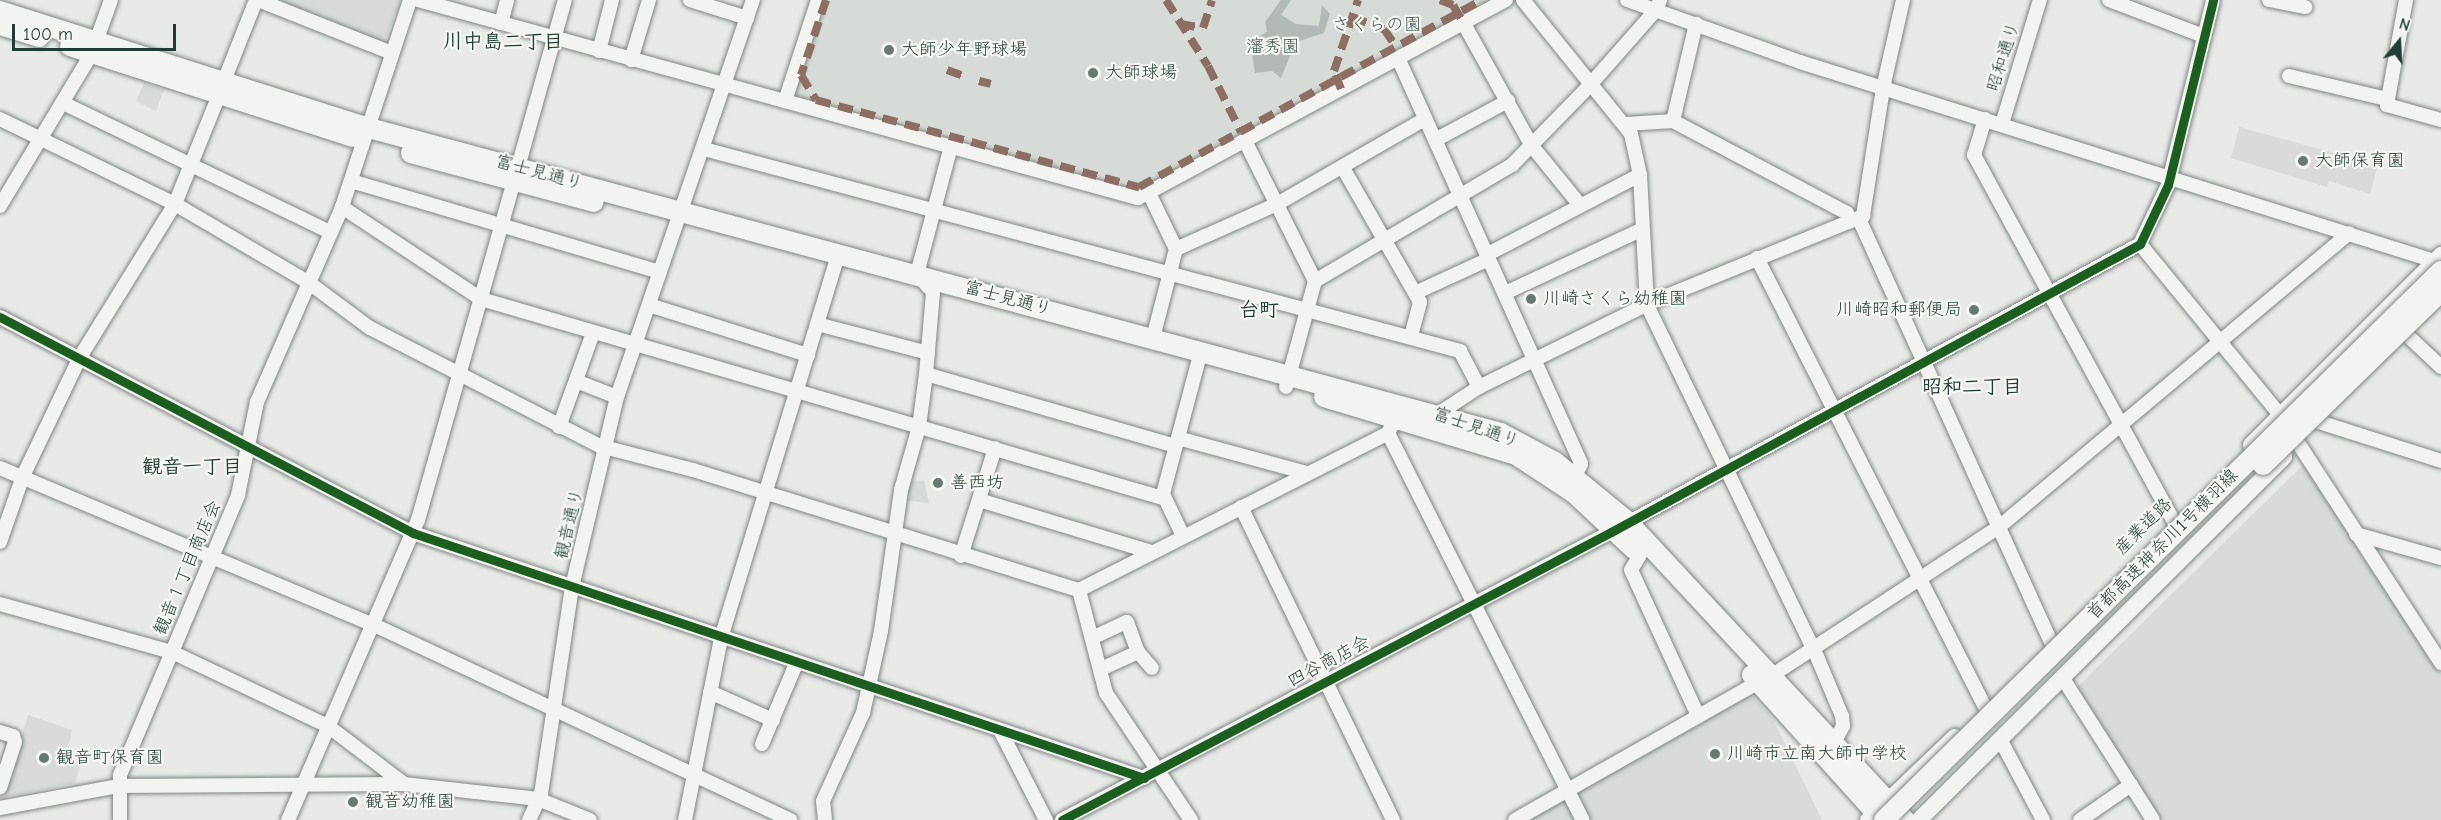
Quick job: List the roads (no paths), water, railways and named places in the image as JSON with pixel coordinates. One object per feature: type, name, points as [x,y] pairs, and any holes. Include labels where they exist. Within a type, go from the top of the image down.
[{"type":"highway","name":"富士見通り","points":[[0,11],[95,47],[367,134],[679,217],[917,274],[1153,338],[1200,357]]},
{"type":"highway","name":"富士見通り","points":[[0,25],[95,47]]},
{"type":"highway","name":"富士見通り","points":[[679,217],[933,292],[1287,380],[1438,414],[1519,441],[1575,476],[1623,524],[1765,679],[1880,814]]},
{"type":"highway","name":"首都高速神奈川1号横羽線","points":[[1880,814],[2439,263]]},
{"type":"highway","name":"首都高速神奈川1号横羽線","points":[[1904,820],[2441,291]]},
{"type":"highway","name":"富士見通り","points":[[1287,380],[1392,426],[1516,455],[1623,524],[1640,555],[1765,679],[1834,741],[1880,814]]},
{"type":"highway","points":[[1880,814],[1904,820]]},
{"type":"main road","name":"産業道路","points":[[1880,814],[1985,707],[2052,645],[2175,524],[2280,415],[2439,263]]},
{"type":"main road","points":[[1919,820],[2406,334],[2441,302]]},
{"type":"street","points":[[0,206],[95,47],[111,0]]},
{"type":"street","points":[[0,542],[23,476],[81,357],[175,204],[257,0],[392,53]]},
{"type":"street","name":"観音１丁目商店会","points":[[120,820],[119,786],[238,495],[257,402],[342,207],[410,0]]},
{"type":"street","points":[[418,0],[1137,198],[1149,194],[1506,0]]},
{"type":"street","points":[[501,23],[507,0]]},
{"type":"street","points":[[288,820],[413,533],[565,0]]},
{"type":"street","points":[[599,51],[612,0]]},
{"type":"street","points":[[631,60],[649,0]]},
{"type":"street","points":[[690,0],[747,18]]},
{"type":"street","name":"観音通り","points":[[529,820],[538,799],[572,587],[617,397],[704,149],[753,0]]},
{"type":"street","points":[[785,100],[818,0]]},
{"type":"street","points":[[1523,0],[1589,86],[1626,124],[1640,175],[1641,230],[1647,305],[1727,468],[1842,716],[1843,726],[1834,741]]},
{"type":"street","points":[[1627,0],[1658,5],[1696,24],[1883,88],[2439,263]]},
{"type":"street","points":[[1855,220],[1903,0]]},
{"type":"street","name":"昭和通り","points":[[2002,124],[2040,0]]},
{"type":"street","points":[[2109,0],[2204,36]]},
{"type":"street","points":[[2213,0],[2169,177],[2140,244],[2280,415],[2297,445],[2441,663]]},
{"type":"street","points":[[2269,0],[2306,7]]},
{"type":"street","points":[[2406,0],[2386,99],[2387,105],[2441,120]]},
{"type":"street","points":[[1315,281],[1512,165],[1589,86],[1658,5]]},
{"type":"street","points":[[1464,24],[1532,146],[1580,205]]},
{"type":"street","points":[[1672,121],[1696,24]]},
{"type":"street","points":[[1398,58],[1581,464],[1575,476]]},
{"type":"street","points":[[2289,76],[2386,99]]},
{"type":"street","points":[[1435,140],[1508,101]]},
{"type":"street","points":[[63,103],[330,232]]},
{"type":"street","points":[[0,119],[175,204],[308,282],[370,328],[460,373],[559,427],[606,446],[764,492],[895,536],[1078,590],[1307,473],[1392,426],[1474,602],[1583,820]]},
{"type":"street","points":[[1176,249],[1277,204],[1425,119]]},
{"type":"street","points":[[1985,119],[1974,155],[2175,524]]},
{"type":"street","points":[[1626,124],[1672,121],[1847,213],[1855,220],[1923,362],[2052,645]]},
{"type":"street","points":[[1245,141],[1315,281],[1287,380]]},
{"type":"street","points":[[825,820],[823,801],[857,728],[869,690],[901,490],[919,427],[933,292],[917,274],[951,146]]},
{"type":"street","points":[[704,149],[1411,336],[1460,351],[1479,387]]},
{"type":"street","points":[[1343,168],[1382,242],[1420,302],[1411,336]]},
{"type":"street","points":[[1415,293],[1640,175]]},
{"type":"street","points":[[351,182],[660,272]]},
{"type":"street","points":[[1149,194],[1176,249],[1153,338]]},
{"type":"street","points":[[342,207],[481,299],[1163,498]]},
{"type":"street","points":[[1438,414],[1479,387],[1647,305],[1756,258],[1855,220]]},
{"type":"street","points":[[1505,293],[1641,230]]},
{"type":"street","points":[[1515,820],[1813,650],[1999,527],[2220,344],[2349,233]]},
{"type":"street","name":"四谷商店会","points":[[1062,820],[1325,684],[2140,244]]},
{"type":"street","points":[[1756,258],[1835,408],[1985,707]]},
{"type":"street","points":[[685,820],[721,638],[835,264]]},
{"type":"street","points":[[649,305],[808,355]]},
{"type":"street","points":[[0,317],[81,357],[413,533],[869,690],[1144,778]]},
{"type":"street","points":[[817,324],[928,353]]},
{"type":"street","points":[[559,427],[593,333]]},
{"type":"street","points":[[2406,334],[2441,367]]},
{"type":"street","points":[[1183,536],[1163,498],[1200,357]]},
{"type":"street","points":[[926,374],[1176,442],[1307,473]]},
{"type":"street","points":[[576,381],[617,397]]},
{"type":"street","points":[[2319,422],[2441,461]]},
{"type":"street","points":[[961,556],[995,448]]},
{"type":"street","points":[[0,468],[372,624],[790,820]]},
{"type":"street","points":[[979,500],[1151,552]]},
{"type":"street","points":[[1241,507],[1393,820]]},
{"type":"street","points":[[2356,534],[2441,558]]},
{"type":"street","points":[[1640,555],[1631,570],[1698,716]]},
{"type":"street","points":[[1078,590],[1108,698],[1160,769],[1191,820]]},
{"type":"street","points":[[0,603],[172,652],[328,726],[404,784]]},
{"type":"street","points":[[1092,638],[1126,622],[1138,651],[1152,668]]},
{"type":"street","points":[[1101,669],[1138,651]]},
{"type":"street","points":[[762,744],[796,664]]},
{"type":"street","points":[[2062,677],[2152,820]]},
{"type":"street","points":[[710,692],[773,720]]},
{"type":"street","points":[[0,732],[13,736],[15,742],[0,788]]},
{"type":"street","points":[[1001,732],[1046,820]]},
{"type":"street","points":[[2000,739],[2043,820]]},
{"type":"street","points":[[0,808],[119,786],[404,784],[538,799],[590,820]]},
{"type":"street","points":[[2080,820],[2131,785]]},
{"type":"place","name":"大師少年野球場","points":[[889,50]]},
{"type":"place","name":"大師球場","points":[[1093,73]]},
{"type":"place","name":"大師保育園","points":[[2303,161]]},
{"type":"place","name":"川崎さくら幼稚園","points":[[1531,299]]},
{"type":"place","name":"川崎昭和郵便局","points":[[1974,310]]},
{"type":"place","name":"善西坊","points":[[938,483]]},
{"type":"place","name":"川崎市立南大師中学校","points":[[1715,754]]},
{"type":"place","name":"観音町保育園","points":[[44,758]]},
{"type":"place","name":"観音幼稚園","points":[[353,802]]},
{"type":"district","name":"川中島二丁目","points":[[503,41]]},
{"type":"district","name":"台町","points":[[1259,309]]},
{"type":"district","name":"昭和二丁目","points":[[1972,386]]},
{"type":"district","name":"観音一丁目","points":[[192,466]]},
{"type":"park label","name":"さくらの園","points":[[1377,25]]},
{"type":"park label","name":"瀋秀園","points":[[1273,47]]}]
